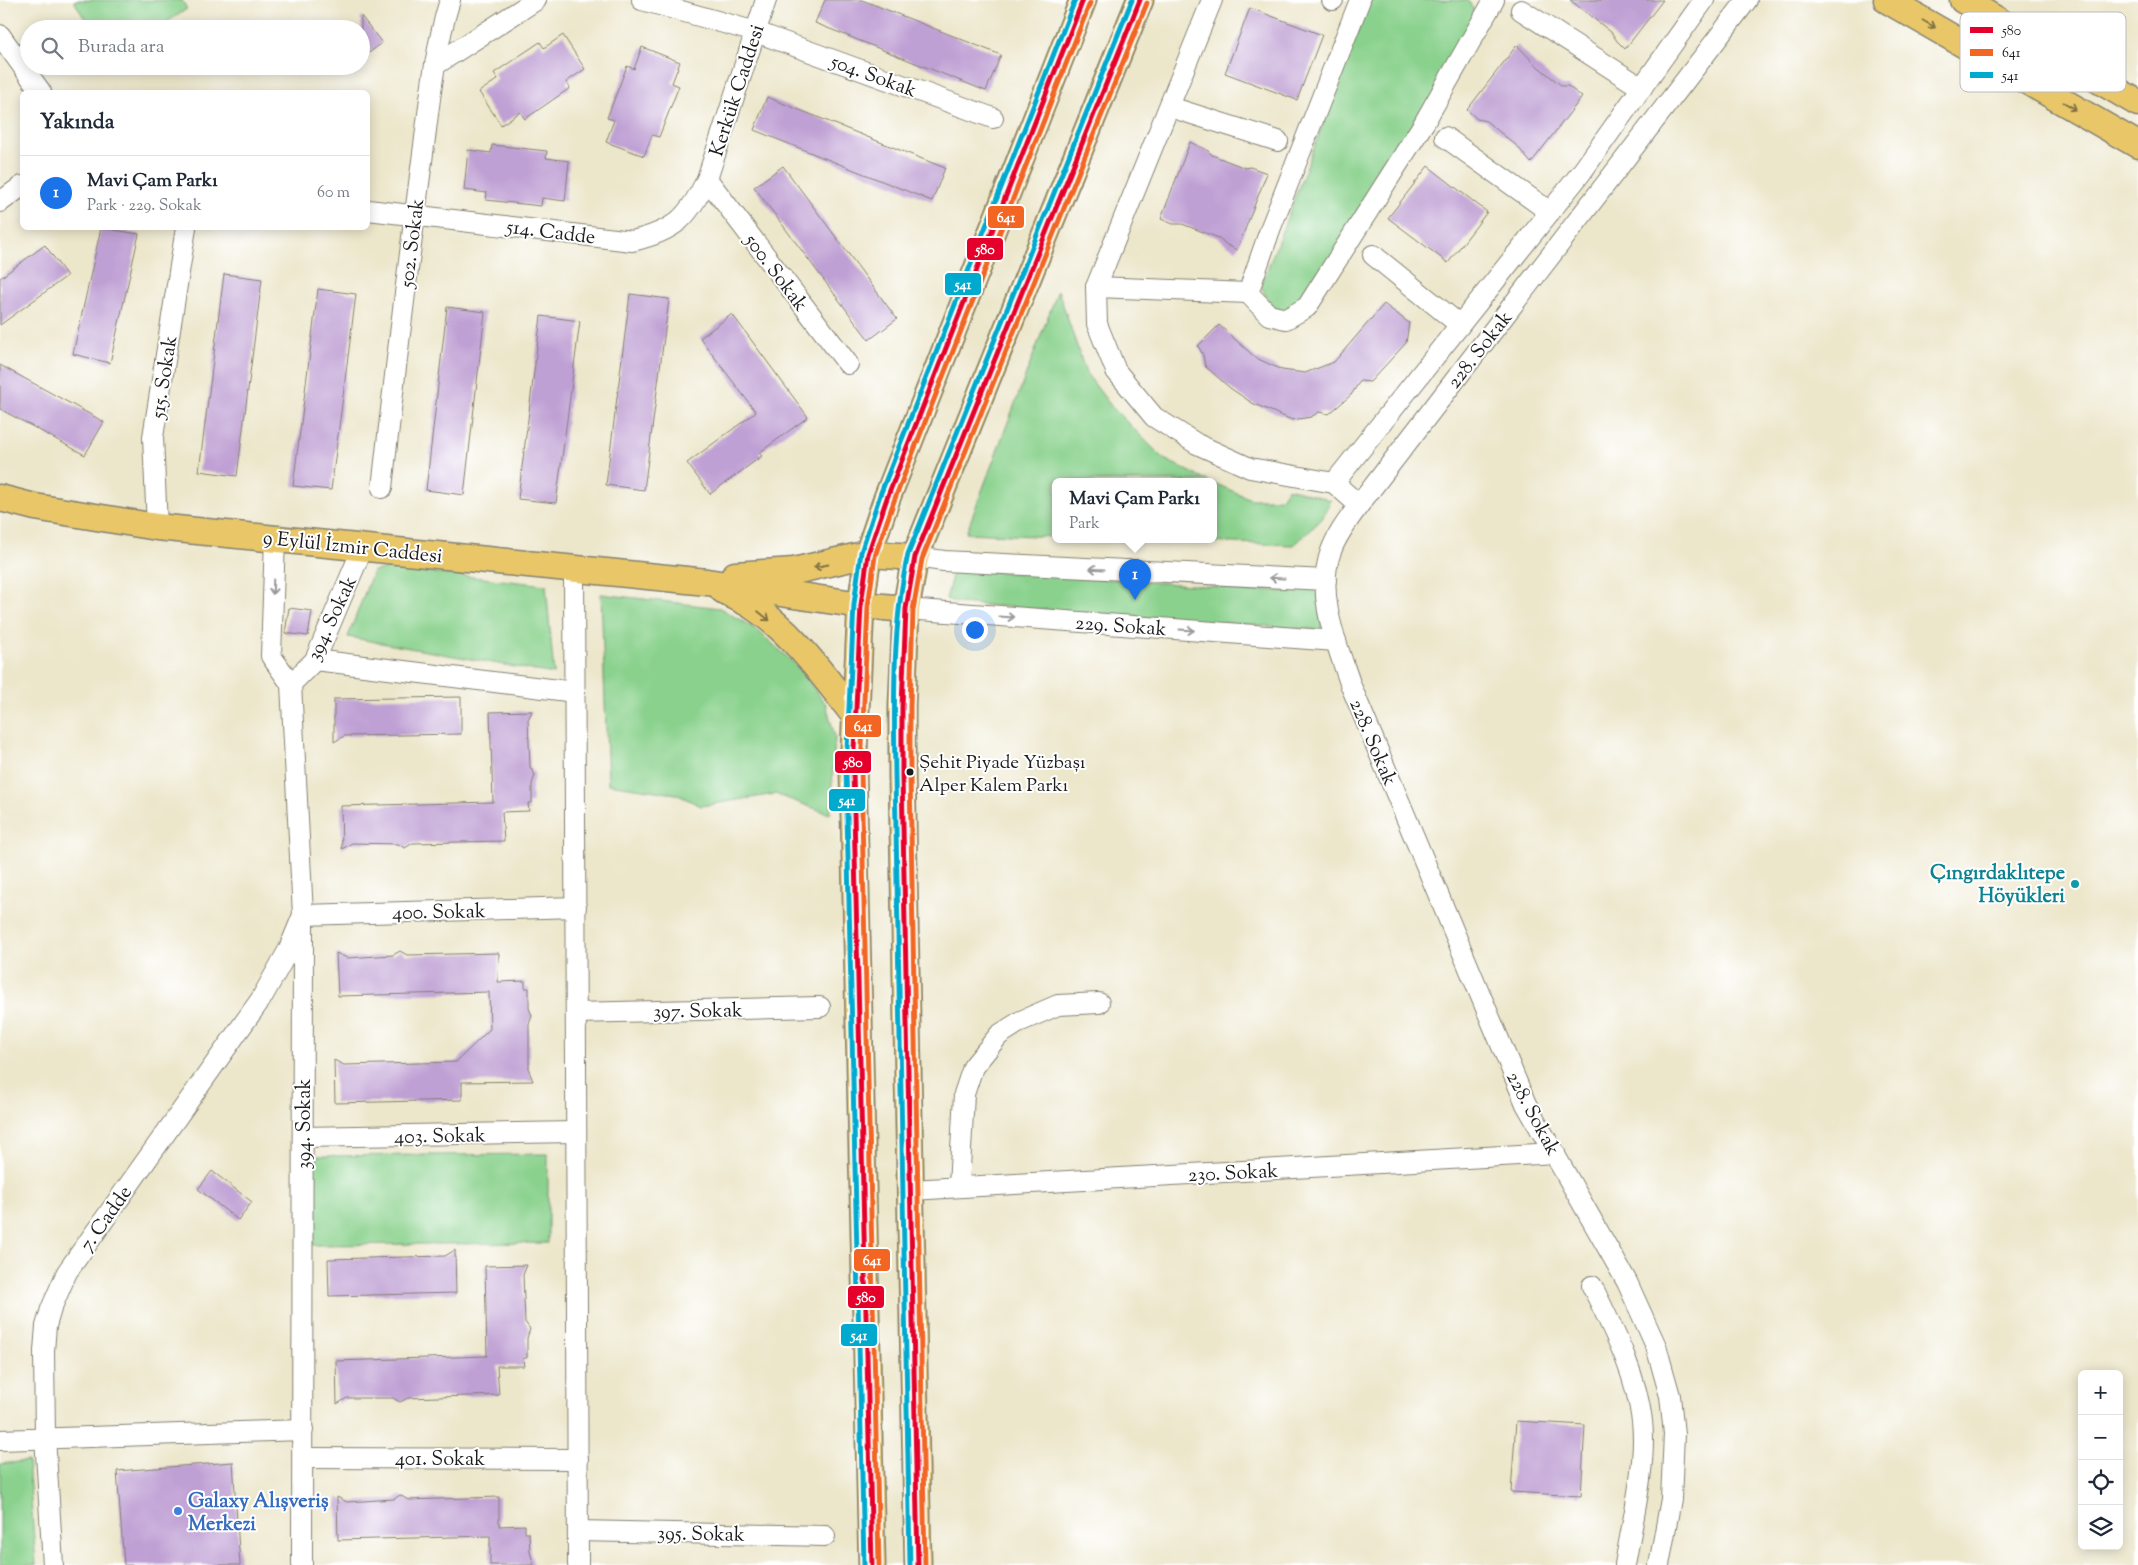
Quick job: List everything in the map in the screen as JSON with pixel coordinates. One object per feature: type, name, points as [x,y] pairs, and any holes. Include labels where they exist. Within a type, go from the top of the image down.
[{"type":"main road","points":[[872,1565],[853,770],[861,605],[868,554],[887,498],[1084,0]]},
{"type":"main road","points":[[918,1565],[902,756],[906,609],[915,557],[1140,0]]},
{"type":"main road","points":[[1887,0],[1960,42]]},
{"type":"main road","points":[[1963,0],[1983,12]]},
{"type":"main road","points":[[2046,92],[2138,145]]},
{"type":"main road","points":[[2119,92],[2138,103]]},
{"type":"main road","name":"9 Eylül İzmir Caddesi","points":[[0,498],[35,507],[157,526],[707,582],[861,605],[906,609]]},
{"type":"main road","name":"9 Eylül İzmir Caddesi","points":[[707,582],[737,575],[794,571],[868,554],[915,557]]},
{"type":"main road","name":"9 Eylül İzmir Caddesi","points":[[707,582],[751,605],[777,626],[804,653],[856,717]]},
{"type":"street","name":"502. Sokak","points":[[382,488],[414,216],[435,65],[440,32],[450,0]]},
{"type":"street","points":[[435,65],[536,0]]},
{"type":"street","name":"504. Sokak","points":[[642,0],[756,32],[993,118]]},
{"type":"street","name":"Kerkük Caddesi","points":[[707,179],[766,0]]},
{"type":"street","points":[[1212,0],[1096,286],[1097,324],[1116,371],[1154,417],[1197,444],[1250,468],[1334,483],[1359,505]]},
{"type":"street","points":[[1248,292],[1274,218],[1360,0]]},
{"type":"street","points":[[1334,483],[1550,212],[1642,88],[1704,0]]},
{"type":"street","name":"228. Sokak","points":[[1659,1565],[1671,1499],[1674,1434],[1670,1396],[1656,1346],[1627,1282],[1526,1104],[1350,686],[1330,619],[1326,580],[1332,550],[1359,505],[1747,0]]},
{"type":"street","points":[[1096,286],[1248,292],[1269,315],[1286,319],[1307,307],[1424,122],[1486,4]]},
{"type":"street","points":[[1521,10],[1642,88]]},
{"type":"street","points":[[0,35],[20,63]]},
{"type":"street","points":[[29,75],[40,90]]},
{"type":"street","points":[[1170,107],[1278,141]]},
{"type":"street","points":[[1446,137],[1550,212]]},
{"type":"street","name":"514. Cadde","points":[[370,210],[632,241],[657,235],[678,223],[695,204],[707,179]]},
{"type":"street","name":"500. Sokak","points":[[707,179],[848,364]]},
{"type":"street","points":[[0,202],[20,187]]},
{"type":"street","name":"515. Sokak","points":[[157,526],[153,437],[186,230]]},
{"type":"street","points":[[1373,255],[1460,325]]},
{"type":"street","name":"394. Sokak","points":[[275,538],[271,656],[291,684],[303,915],[302,1565]]},
{"type":"street","name":"394. Sokak","points":[[291,684],[315,660],[363,547]]},
{"type":"street","points":[[915,557],[944,561],[1326,580]]},
{"type":"street","points":[[574,568],[578,1565]]},
{"type":"street","name":"229. Sokak","points":[[906,609],[1336,641]]},
{"type":"street","points":[[315,660],[575,692]]},
{"type":"street","name":"400. Sokak","points":[[303,915],[576,908]]},
{"type":"street","name":"7. Cadde","points":[[53,1565],[45,1437],[44,1351],[46,1326],[57,1292],[67,1272],[261,999],[289,949],[303,915]]},
{"type":"street","points":[[959,1187],[964,1094],[972,1067],[999,1035],[1021,1021],[1058,1005],[1099,1002]]},
{"type":"street","name":"397. Sokak","points":[[576,1013],[820,1007]]},
{"type":"street","name":"403. Sokak","points":[[303,1137],[576,1132]]},
{"type":"street","name":"230. Sokak","points":[[911,1190],[1555,1153]]},
{"type":"street","points":[[1592,1286],[1631,1372],[1642,1423],[1639,1482],[1625,1565]]},
{"type":"street","points":[[0,1440],[45,1437],[303,1430]]},
{"type":"street","name":"401. Sokak","points":[[303,1458],[578,1459]]},
{"type":"street","name":"395. Sokak","points":[[578,1531],[825,1536]]},
{"type":"green space","points":[[182,0],[187,9],[170,20],[86,20],[74,1]]},
{"type":"green space","points":[[1370,0],[1468,0],[1474,11],[1472,34],[1302,305],[1283,313],[1271,306],[1261,286]]},
{"type":"green space","points":[[1058,290],[1086,373],[1111,406],[1164,459],[1203,478],[1052,478],[1052,537],[966,533]]},
{"type":"green space","points":[[1217,484],[1251,499],[1280,499],[1288,488],[1331,500],[1322,519],[1294,545],[1217,542]]},
{"type":"green space","points":[[392,568],[546,585],[554,674],[348,637],[373,571]]},
{"type":"green space","points":[[957,569],[1279,591],[1296,591],[1324,585],[1321,630],[957,603],[946,599],[953,572]]},
{"type":"green space","points":[[601,594],[720,608],[757,630],[794,663],[826,704],[835,737],[830,814],[775,794],[701,806],[676,794],[608,784]]},
{"type":"green space","points":[[548,1154],[548,1243],[313,1245],[312,1156]]},
{"type":"green space","points":[[28,1461],[36,1565],[0,1565],[0,1464]]},
{"type":"building","points":[[825,0],[862,0],[1001,55],[986,91],[815,23]]},
{"type":"building","points":[[1570,0],[1663,0],[1625,49],[1611,32]]},
{"type":"building","points":[[1250,8],[1322,35],[1297,100],[1225,73]]},
{"type":"building","points":[[370,28],[382,43],[370,52]]},
{"type":"building","points":[[563,35],[585,69],[566,82],[570,88],[525,119],[520,112],[501,125],[479,92],[498,79],[494,73],[540,42],[544,48]]},
{"type":"building","points":[[1517,45],[1535,64],[1562,86],[1568,86],[1582,97],[1531,163],[1517,146],[1486,121],[1477,119],[1467,110]]},
{"type":"building","points":[[642,47],[680,62],[672,83],[679,86],[659,137],[652,135],[644,156],[606,142],[614,120],[607,118],[627,66],[634,69]]},
{"type":"building","points":[[767,97],[945,168],[932,201],[754,130]]},
{"type":"building","points":[[1190,142],[1207,150],[1212,155],[1245,168],[1250,167],[1267,173],[1237,250],[1219,238],[1182,224],[1173,224],[1161,219]]},
{"type":"building","points":[[492,145],[547,151],[546,158],[569,161],[565,201],[542,198],[541,206],[486,200],[487,193],[464,190],[468,150],[491,153]]},
{"type":"building","points":[[783,166],[897,319],[869,340],[754,187]]},
{"type":"building","points":[[1428,166],[1487,212],[1448,263],[1388,218]]},
{"type":"building","points":[[101,230],[139,234],[110,363],[73,354]]},
{"type":"building","points":[[45,245],[67,276],[0,325],[0,278]]},
{"type":"building","points":[[224,274],[262,279],[237,476],[199,471]]},
{"type":"building","points":[[318,289],[356,294],[331,490],[293,486]]},
{"type":"building","points":[[630,294],[669,299],[644,490],[606,485]]},
{"type":"building","points":[[1384,304],[1409,323],[1406,343],[1370,382],[1360,381],[1351,395],[1329,414],[1319,412],[1311,417],[1292,420],[1252,403],[1230,388],[1205,366],[1203,355],[1198,346],[1219,325],[1256,358],[1282,370],[1305,373],[1334,362]]},
{"type":"building","points":[[447,307],[485,312],[464,495],[426,490]]},
{"type":"building","points":[[732,314],[808,417],[759,453],[762,456],[710,494],[687,463],[756,412],[700,338]]},
{"type":"building","points":[[541,316],[580,321],[556,503],[518,499]]},
{"type":"building","points":[[0,365],[104,422],[85,455],[0,409]]},
{"type":"building","points":[[289,608],[312,611],[308,636],[285,633]]},
{"type":"building","points":[[461,697],[461,734],[344,736],[334,742],[334,699]]},
{"type":"building","points":[[532,711],[528,720],[530,767],[535,775],[532,784],[532,803],[528,803],[529,811],[502,812],[504,841],[413,843],[405,848],[398,844],[352,843],[342,849],[341,806],[493,802],[490,712]]},
{"type":"building","points":[[400,951],[407,955],[499,953],[498,982],[525,981],[525,988],[529,988],[529,1008],[532,1016],[529,1024],[529,1071],[533,1081],[462,1082],[462,1100],[335,1103],[334,1060],[344,1065],[456,1062],[490,1029],[489,992],[338,996],[336,953],[347,958],[393,955]]},
{"type":"building","points":[[212,1171],[252,1202],[238,1220],[198,1189]]},
{"type":"building","points":[[455,1250],[456,1293],[329,1296],[328,1259],[445,1256]]},
{"type":"building","points":[[527,1265],[523,1275],[525,1322],[530,1329],[527,1338],[527,1358],[523,1358],[524,1366],[497,1366],[499,1395],[408,1398],[400,1402],[393,1398],[347,1398],[337,1404],[336,1361],[487,1356],[485,1266]]},
{"type":"building","points":[[1516,1421],[1585,1425],[1581,1496],[1511,1492]]},
{"type":"building","name":"Galaxy Alışveriş Merkezi","points":[[233,1462],[240,1565],[124,1565],[117,1471]]},
{"type":"building","points":[[400,1495],[408,1500],[499,1497],[499,1526],[525,1525],[525,1533],[529,1533],[530,1552],[534,1565],[490,1565],[490,1536],[338,1540],[337,1497],[347,1502],[394,1499]]},
{"type":"transit line","name":"541","points":[[864,1565],[846,770],[854,604],[861,552],[880,495],[1075,0]]},
{"type":"transit line","name":"580","points":[[872,1565],[853,770],[861,605],[868,554],[887,498],[1083,0]]},
{"type":"transit line","name":"541","points":[[910,1565],[894,720],[899,609],[908,554],[1132,0]]},
{"type":"transit line","name":"580","points":[[918,1565],[902,776],[902,706],[906,609],[915,557],[1140,0]]},
{"type":"transit line","name":"641","points":[[879,1565],[861,770],[868,606],[875,556],[894,501],[1090,3]]},
{"type":"transit line","name":"641","points":[[925,1565],[910,776],[913,610],[922,559],[1147,3]]},
{"type":"place","name":"Mavi Çam Parkı","points":[[1135,600]]},
{"type":"place","name":"Şehit Piyade Yüzbaşı Alper Kalem Parkı","points":[[910,772]]},
{"type":"place","name":"Çıngırdaklıtepe Höyükleri","points":[[2075,884]]},
{"type":"place","name":"Galaxy Alışveriş Merkezi","points":[[178,1511]]}]
